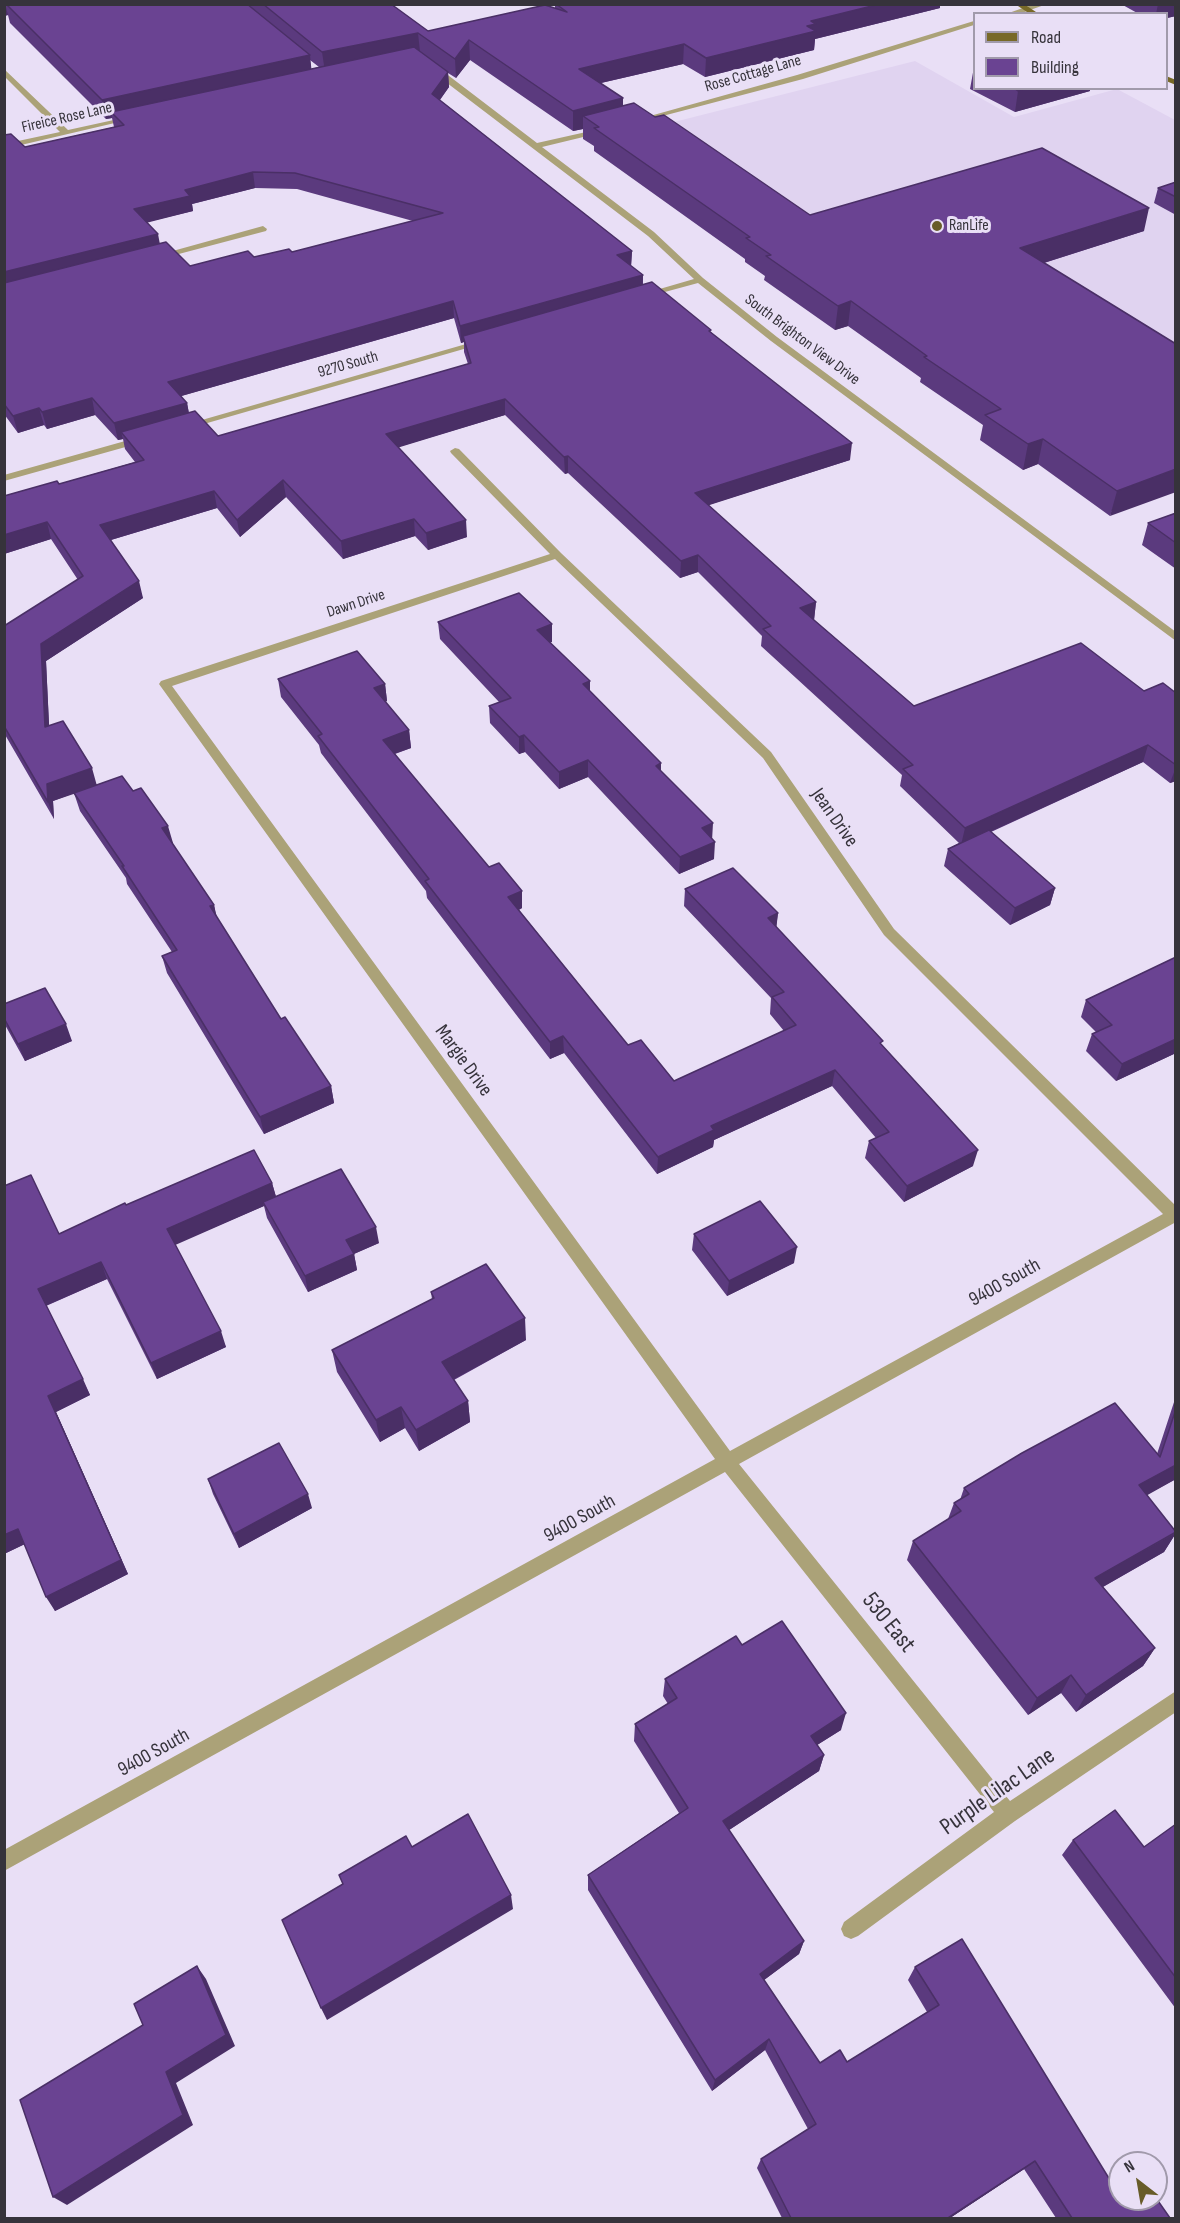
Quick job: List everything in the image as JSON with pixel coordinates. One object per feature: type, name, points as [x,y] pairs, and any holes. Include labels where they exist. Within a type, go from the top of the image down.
[{"type":"main road","points":[[1018,4],[1032,12]]},
{"type":"street","points":[[1016,12],[1044,4]]},
{"type":"street","name":"Rose Cottage Lane","points":[[624,124],[800,77],[865,55],[973,24]]},
{"type":"street","name":"South Brighton View Drive","points":[[426,63],[651,234],[700,280],[784,346],[1176,638]]},
{"type":"street","points":[[4,71],[66,133]]},
{"type":"street","name":"Fireice Rose Lane","points":[[4,147],[147,115]]},
{"type":"street","points":[[537,146],[613,127]]},
{"type":"street","points":[[150,258],[263,229]]},
{"type":"street","points":[[634,299],[700,280]]},
{"type":"street","name":"9270 South","points":[[176,429],[497,338]]},
{"type":"street","points":[[4,478],[153,436]]},
{"type":"street","name":"Jean Drive","points":[[455,451],[557,555],[767,755],[889,932],[1174,1215]]},
{"type":"street","name":"Dawn Drive","points":[[165,684],[557,555]]},
{"type":"street","name":"Margie Drive","points":[[165,684],[728,1463]]},
{"type":"street","name":"9400 South","points":[[4,1861],[1174,1215]]},
{"type":"street","name":"530 East","points":[[728,1463],[1008,1815]]},
{"type":"street","name":"Purple Lilac Lane","points":[[851,1929],[1008,1815],[1176,1700]]},
{"type":"shaded area","points":[[915,61],[1014,117],[1119,90],[1175,120],[1175,462],[674,122]]},
{"type":"building","points":[[6,4],[247,4],[310,55],[102,100]]},
{"type":"building","points":[[263,4],[391,4],[428,31],[545,5],[567,12],[556,4],[880,4],[811,21],[816,24],[807,26],[816,31],[706,58],[684,44],[579,69],[623,98],[573,111],[469,40],[455,59],[418,33],[322,52]]},
{"type":"building","points":[[414,47],[448,72],[432,94],[632,251],[617,255],[643,275],[460,326],[453,301],[168,382],[187,403],[114,423],[92,398],[42,412],[39,408],[13,416],[4,404],[4,283],[166,242],[190,266],[248,251],[254,257],[289,249],[292,252],[443,213],[295,173],[253,172],[185,190],[190,196],[134,209],[158,234],[4,272],[4,135],[11,134],[25,147],[124,125],[111,112]]},
{"type":"building","points":[[634,103],[655,117],[664,115],[810,215],[1042,148],[1149,208],[1020,248],[1176,344],[1176,469],[1117,491],[1043,439],[1028,444],[985,415],[1001,409],[924,357],[927,356],[851,301],[838,306],[766,256],[771,255],[746,238],[750,237],[594,128],[599,127],[583,116]]},
{"type":"building","points":[[1176,182],[1176,197],[1158,188]]},
{"type":"building","points":[[652,282],[711,330],[709,331],[852,443],[695,493],[816,602],[800,608],[914,706],[1081,643],[1144,691],[1163,683],[1176,693],[1176,765],[1148,745],[965,828],[903,769],[913,765],[763,629],[771,626],[698,555],[681,561],[568,456],[564,457],[505,399],[386,434],[466,520],[426,533],[414,519],[341,541],[283,480],[237,520],[214,491],[100,525],[139,581],[41,644],[45,727],[63,721],[92,768],[47,784],[48,802],[4,726],[4,626],[83,576],[47,522],[4,535],[4,496],[57,481],[59,484],[144,460],[121,432],[195,411],[218,436],[471,363],[463,336]]},
{"type":"building","points":[[1176,513],[1176,543],[1148,523]]},
{"type":"building","points":[[519,593],[552,624],[537,630],[590,681],[583,684],[661,763],[656,766],[713,823],[702,828],[715,842],[680,857],[588,760],[559,772],[524,735],[519,737],[489,706],[511,698],[438,622]]},
{"type":"building","points":[[357,651],[385,684],[374,688],[409,730],[383,740],[489,867],[499,863],[522,891],[508,897],[628,1045],[641,1040],[674,1081],[796,1025],[772,997],[784,992],[685,889],[733,868],[778,913],[768,918],[883,1041],[880,1043],[978,1150],[907,1186],[869,1141],[889,1132],[835,1070],[711,1126],[714,1130],[658,1157],[563,1036],[550,1042],[425,881],[429,879],[318,736],[322,734],[278,679]]},
{"type":"building","points":[[122,776],[133,791],[141,788],[168,826],[162,828],[214,905],[210,906],[281,1019],[285,1017],[331,1086],[260,1117],[162,956],[177,950],[74,793]]},
{"type":"building","points":[[989,830],[1055,888],[1015,908],[948,849]]},
{"type":"building","points":[[1176,957],[1176,1039],[1122,1064],[1092,1034],[1112,1025],[1086,1000]]},
{"type":"building","points":[[45,988],[66,1024],[18,1044],[4,1018],[4,1004]]},
{"type":"building","points":[[254,1150],[272,1183],[167,1229],[221,1331],[151,1363],[101,1262],[38,1289],[83,1379],[48,1396],[121,1560],[46,1597],[18,1529],[4,1535],[4,1186],[31,1175],[59,1234],[125,1203],[126,1205]]},
{"type":"building","points":[[341,1169],[376,1227],[346,1240],[354,1254],[305,1276],[263,1202]]},
{"type":"building","points":[[760,1201],[797,1247],[729,1281],[694,1234]]},
{"type":"building","points":[[486,1264],[525,1318],[442,1362],[468,1401],[416,1430],[401,1407],[376,1420],[332,1350],[434,1298],[431,1292]]},
{"type":"building","points":[[1115,1403],[1160,1457],[1176,1409],[1176,1465],[1139,1485],[1176,1532],[1095,1578],[1155,1648],[1086,1695],[1071,1675],[1037,1698],[913,1541],[961,1511],[954,1503],[969,1494],[964,1488],[1022,1453]]},
{"type":"building","points":[[279,1443],[308,1494],[234,1534],[208,1479]]},
{"type":"building","points":[[782,1621],[846,1713],[811,1736],[824,1755],[723,1821],[804,1941],[760,1974],[820,2063],[840,2050],[847,2062],[939,2005],[915,1967],[962,1939],[1108,2177],[1108,2211],[1165,2211],[1170,2218],[1072,2218],[1035,2161],[948,2218],[791,2218],[761,2159],[816,2124],[769,2039],[715,2080],[588,1875],[688,1808],[635,1724],[677,1698],[665,1679],[736,1636],[742,1645]]},
{"type":"building","points":[[1115,1810],[1144,1847],[1176,1824],[1176,1978],[1073,1840]]},
{"type":"building","points":[[468,1814],[511,1895],[321,2008],[282,1920],[343,1884],[339,1875],[406,1836],[412,1847]]},
{"type":"building","points":[[197,1966],[226,2035],[166,2072],[183,2115],[53,2197],[20,2100],[143,2025],[134,2004]]},
{"type":"place","name":"RanLife","points":[[937,226]]}]
